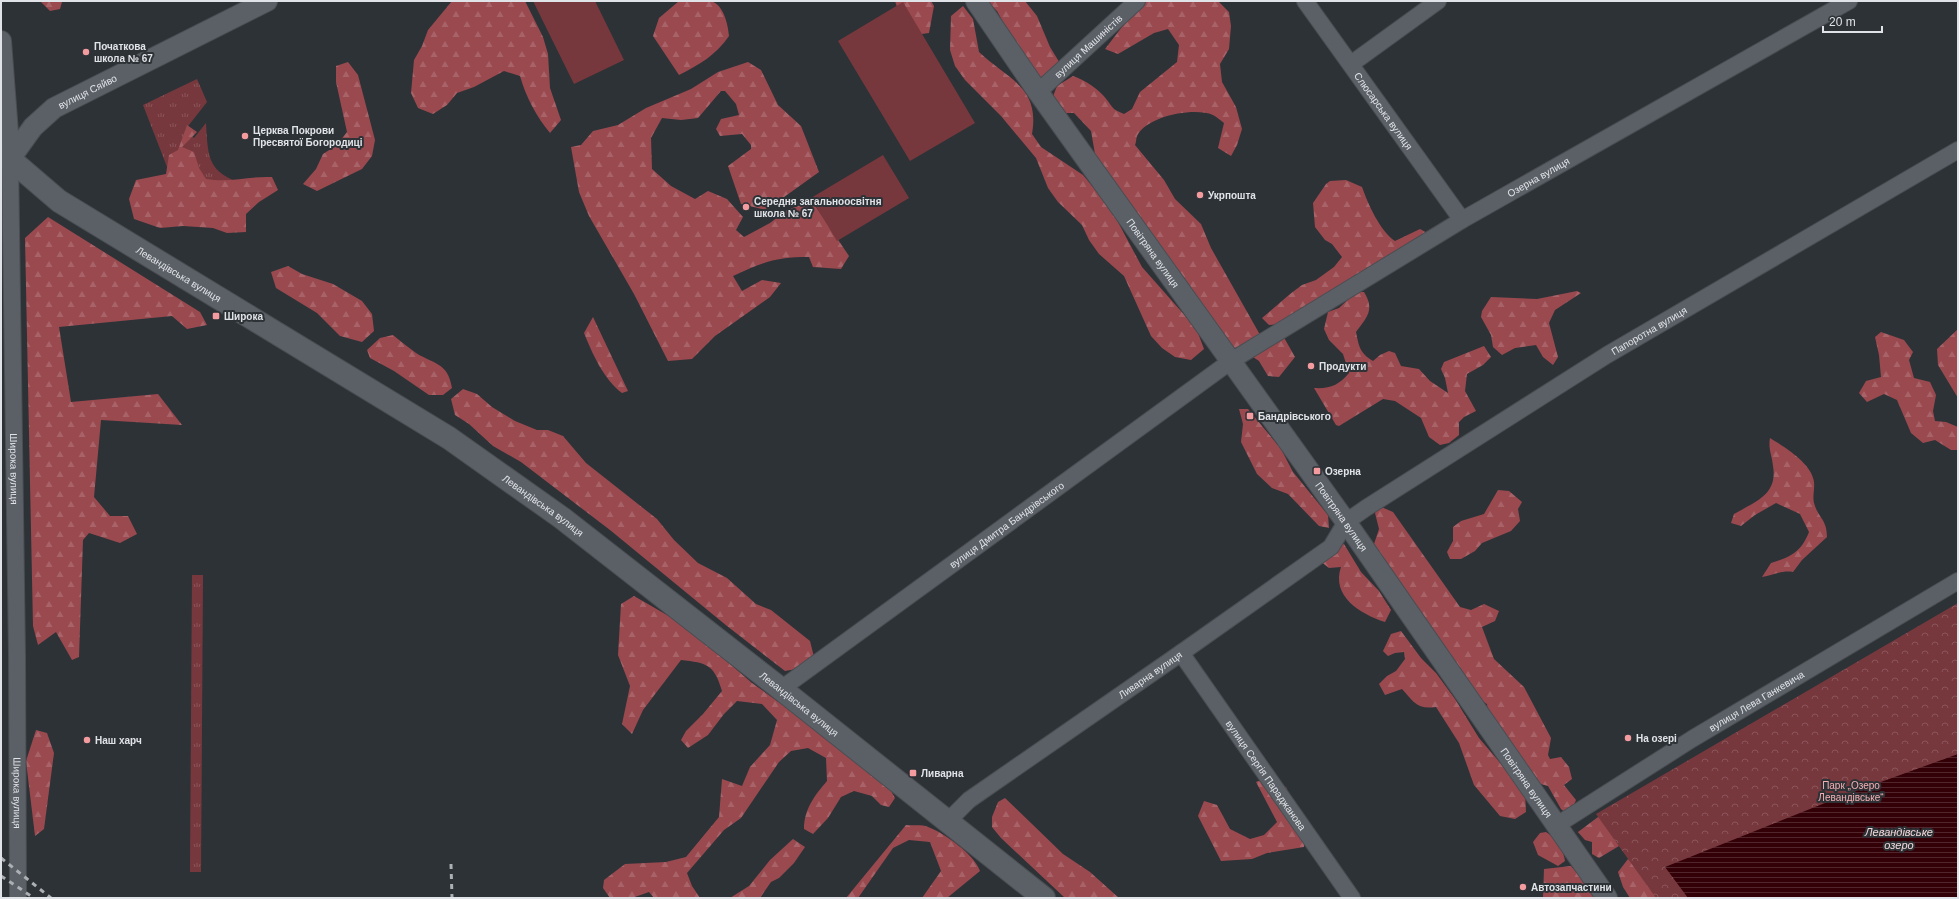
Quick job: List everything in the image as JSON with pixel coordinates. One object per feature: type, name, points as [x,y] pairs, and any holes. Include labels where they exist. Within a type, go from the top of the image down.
[{"type":"main road","name":"Левандівська вулиця","points":[[4,160],[60,201],[449,438],[562,518],[781,689],[1044,898]]},
{"type":"street","name":"вулиця Сяйво","points":[[4,160],[33,127],[54,108],[267,1]]},
{"type":"street","name":"Повітряна вулиця","points":[[976,1],[1038,92],[1346,522],[1607,898]]},
{"type":"street","name":"вулиця Машиністів","points":[[1038,92],[1137,1]]},
{"type":"street","name":"Слюсарська вулиця","points":[[1305,1],[1462,220]]},
{"type":"street","points":[[1351,64],[1438,1]]},
{"type":"street","name":"Озерна вулиця","points":[[1231,361],[1462,220],[1849,1]]},
{"type":"street","name":"Широка вулиця","points":[[1,41],[17,655],[18,898]]},
{"type":"street","name":"Папоротна вулиця","points":[[1346,522],[1607,355],[1958,150]]},
{"type":"street","name":"вулиця Дмитра Бандрівського","points":[[781,689],[1231,361]]},
{"type":"street","name":"Ливарна вулиця","points":[[948,821],[969,800],[1331,547],[1346,522]]},
{"type":"street","name":"вулиця Лева Ганкевича","points":[[1557,825],[1692,738],[1958,581]]},
{"type":"street","name":"вулиця Сергія Параджанова","points":[[1181,653],[1352,898]]},
{"type":"green space","points":[[40,1],[62,2],[60,9],[50,11]]},
{"type":"green space","points":[[452,1],[525,1],[543,37],[548,54],[550,88],[561,120],[550,133],[532,106],[520,76],[504,71],[474,87],[457,93],[447,105],[433,114],[418,108],[411,93],[414,60],[422,46],[428,30]]},
{"type":"green space","points":[[533,1],[595,1],[624,60],[574,84]]},
{"type":"green space","points":[[679,1],[711,1],[715,3],[722,11],[728,26],[729,36],[719,49],[707,59],[679,75],[653,36],[659,18]]},
{"type":"green space","points":[[895,1],[931,1],[934,6],[929,33],[907,36]]},
{"type":"green space","points":[[987,1],[1025,1],[1037,16],[1050,47],[1061,65],[1061,79],[1034,79],[997,11]]},
{"type":"green space","points":[[1147,1],[1218,1],[1229,12],[1231,26],[1229,49],[1220,64],[1222,82],[1236,107],[1242,129],[1237,145],[1231,156],[1218,148],[1224,123],[1213,115],[1205,113],[1183,113],[1160,118],[1142,129],[1137,136],[1135,145],[1164,180],[1175,199],[1201,224],[1211,248],[1259,333],[1274,338],[1282,334],[1295,357],[1279,377],[1268,376],[1259,361],[1253,357],[1242,360],[1225,347],[1095,154],[1091,131],[1074,113],[1059,113],[1052,99],[1057,86],[1073,76],[1087,82],[1096,89],[1117,111],[1124,114],[1132,109],[1140,92],[1177,62],[1179,45],[1168,29],[1154,33],[1118,54],[1105,49],[1132,14]]},
{"type":"green space","points":[[903,2],[975,123],[910,161],[838,41]]},
{"type":"green space","points":[[963,6],[973,19],[979,52],[1020,86],[1027,95],[1031,105],[1033,118],[1032,134],[1041,147],[1083,175],[1111,209],[1142,267],[1188,319],[1198,333],[1204,349],[1191,360],[1175,357],[1162,348],[1151,336],[1124,276],[1099,254],[1089,240],[1082,225],[1058,202],[1048,188],[1036,158],[1001,116],[965,80],[955,66],[950,50],[951,16]]},
{"type":"green space","points":[[348,62],[358,75],[375,140],[372,156],[362,169],[317,191],[303,184],[316,169],[323,154],[337,145],[347,132],[336,82],[336,66]]},
{"type":"green space","points":[[748,62],[761,70],[778,105],[801,126],[819,172],[766,210],[741,204],[728,166],[751,149],[751,145],[742,134],[720,136],[716,129],[721,119],[739,115],[736,104],[725,91],[721,91],[698,118],[681,120],[662,118],[651,138],[652,169],[671,186],[695,199],[708,191],[727,199],[743,217],[736,230],[744,237],[770,223],[787,210],[812,201],[849,256],[841,269],[813,267],[809,257],[797,257],[770,261],[733,276],[742,291],[762,280],[781,283],[770,297],[715,336],[692,359],[668,361],[634,294],[589,216],[579,192],[571,147],[581,145],[593,131],[618,125],[646,108],[691,89],[718,72]]},
{"type":"green space","points":[[197,79],[207,102],[185,130],[194,138],[206,123],[209,155],[212,163],[224,175],[245,185],[183,208],[143,105]]},
{"type":"green space","points":[[187,125],[197,132],[182,147],[194,152],[199,168],[206,179],[231,180],[255,177],[272,177],[278,190],[259,202],[246,214],[246,232],[227,233],[213,228],[183,226],[160,228],[134,219],[129,199],[136,180],[166,174],[169,155],[178,150]]},
{"type":"green space","points":[[883,155],[909,198],[837,241],[811,198]]},
{"type":"green space","points":[[1346,180],[1362,187],[1371,209],[1384,231],[1395,241],[1420,229],[1429,234],[1289,323],[1269,325],[1262,318],[1302,285],[1316,280],[1334,267],[1342,257],[1332,244],[1325,240],[1315,227],[1313,203],[1326,184],[1330,181]]},
{"type":"green space","points":[[48,217],[200,312],[207,325],[187,329],[172,316],[59,327],[71,402],[158,394],[182,425],[101,420],[94,497],[110,516],[128,516],[137,534],[120,543],[89,533],[83,540],[79,657],[72,660],[56,632],[38,645],[33,626],[25,238]]},
{"type":"green space","points":[[288,266],[302,274],[333,284],[362,301],[372,314],[374,331],[362,342],[340,336],[317,313],[276,288],[271,272]]},
{"type":"green space","points":[[1577,291],[1581,293],[1555,310],[1549,323],[1558,357],[1553,365],[1543,357],[1536,345],[1515,348],[1502,355],[1493,347],[1491,335],[1481,317],[1482,311],[1491,297],[1537,299]]},
{"type":"green space","points":[[1356,292],[1364,292],[1369,304],[1368,313],[1356,332],[1358,342],[1365,355],[1373,361],[1380,355],[1389,351],[1395,353],[1401,366],[1419,369],[1430,381],[1448,393],[1445,378],[1441,369],[1444,362],[1484,346],[1491,357],[1483,365],[1467,374],[1465,391],[1476,411],[1464,417],[1459,422],[1459,435],[1449,443],[1440,445],[1429,437],[1421,418],[1395,401],[1383,399],[1339,426],[1336,425],[1314,388],[1325,388],[1334,385],[1342,381],[1349,373],[1343,354],[1329,340],[1324,329],[1328,312],[1339,308]]},
{"type":"green space","points":[[593,317],[628,391],[622,393],[616,388],[599,366],[584,333]]},
{"type":"green space","points":[[1958,329],[1958,398],[1938,365],[1937,349]]},
{"type":"green space","points":[[1881,332],[1904,340],[1913,352],[1909,360],[1914,378],[1930,382],[1936,395],[1933,411],[1935,421],[1946,422],[1958,427],[1958,450],[1951,450],[1935,440],[1923,443],[1911,433],[1897,400],[1884,394],[1867,402],[1859,393],[1866,381],[1881,377],[1879,355],[1875,337]]},
{"type":"green space","points":[[393,335],[422,357],[443,368],[450,379],[452,388],[443,395],[429,395],[394,371],[370,358],[367,350],[380,338]]},
{"type":"green space","points":[[463,389],[477,394],[492,407],[515,421],[537,430],[548,430],[563,436],[586,463],[657,519],[674,540],[698,563],[727,578],[756,604],[771,610],[810,641],[814,657],[802,668],[785,671],[727,626],[610,530],[521,462],[493,446],[469,424],[455,415],[451,399]]},
{"type":"green space","points":[[1239,409],[1248,409],[1281,449],[1293,472],[1328,515],[1329,528],[1319,526],[1288,494],[1272,488],[1257,474],[1241,442],[1243,424]]},
{"type":"green space","points":[[1770,438],[1795,455],[1811,472],[1814,481],[1814,503],[1826,526],[1827,537],[1802,560],[1793,572],[1782,572],[1762,577],[1771,563],[1790,556],[1799,549],[1809,532],[1800,514],[1776,503],[1755,515],[1741,526],[1731,523],[1734,514],[1757,501],[1768,491],[1772,484],[1774,476],[1773,462],[1769,445]]},
{"type":"green space","points":[[1498,490],[1509,491],[1522,502],[1518,509],[1520,521],[1511,531],[1482,543],[1475,551],[1461,559],[1450,559],[1447,552],[1453,541],[1453,527],[1461,521],[1484,514]]},
{"type":"green space","points":[[1379,506],[1393,512],[1460,607],[1471,610],[1484,604],[1499,611],[1495,621],[1482,627],[1494,659],[1524,687],[1551,738],[1548,755],[1550,759],[1561,757],[1569,767],[1572,779],[1564,785],[1576,800],[1569,816],[1561,809],[1548,786],[1537,783],[1489,719],[1487,704],[1472,695],[1381,561],[1374,544],[1379,529],[1375,513]]},
{"type":"green space","points":[[1344,544],[1361,572],[1379,591],[1391,610],[1385,622],[1357,609],[1344,595],[1340,587],[1339,577],[1341,567],[1329,568],[1320,561],[1334,546]]},
{"type":"green space","points":[[192,575],[203,575],[201,872],[190,872]]},
{"type":"green space","points":[[634,596],[686,626],[752,683],[883,777],[895,798],[889,807],[881,805],[872,796],[854,791],[841,797],[828,818],[813,834],[804,829],[804,822],[808,809],[814,797],[827,781],[826,758],[808,748],[791,751],[779,762],[741,818],[724,830],[687,873],[692,886],[700,898],[654,898],[649,892],[632,898],[610,898],[603,888],[604,880],[625,864],[666,862],[686,857],[719,817],[722,779],[742,786],[750,767],[770,745],[777,720],[762,704],[737,701],[724,714],[708,735],[688,748],[681,740],[686,731],[703,714],[722,691],[716,675],[708,666],[697,662],[681,660],[643,710],[632,734],[622,724],[630,686],[618,655],[621,604]]},
{"type":"green space","name":"Парк „Озеро Левандівське“","points":[[1958,603],[1958,898],[1656,898],[1596,814]]},
{"type":"green space","points":[[1401,631],[1421,658],[1436,673],[1455,699],[1479,738],[1525,792],[1526,812],[1515,819],[1500,816],[1474,785],[1459,743],[1436,707],[1430,708],[1416,704],[1402,689],[1385,695],[1379,684],[1387,676],[1396,671],[1405,659],[1404,652],[1395,653],[1388,656],[1383,651],[1391,634]]},
{"type":"green space","points":[[36,730],[47,733],[54,753],[44,829],[35,836],[26,761]]},
{"type":"green space","points":[[1256,782],[1276,783],[1286,787],[1293,803],[1305,817],[1304,847],[1267,853],[1252,859],[1221,861],[1198,816],[1204,801],[1217,805],[1230,829],[1250,839],[1264,835],[1277,822]]},
{"type":"green space","points":[[1005,798],[1063,854],[1090,872],[1119,898],[1065,898],[1001,838],[992,827],[992,817],[998,802]]},
{"type":"green space","points":[[1602,814],[1619,846],[1599,858],[1592,854],[1592,842],[1585,840],[1578,832]]},
{"type":"green space","points":[[906,825],[926,826],[942,834],[965,851],[972,858],[980,871],[947,898],[922,898],[941,871],[930,842],[909,840],[893,848],[858,898],[846,898]]},
{"type":"green space","points":[[1546,832],[1556,841],[1563,852],[1565,861],[1558,866],[1538,855],[1533,842],[1540,833]]},
{"type":"green space","points":[[793,839],[805,847],[794,863],[779,878],[771,882],[760,898],[730,898],[749,886],[770,860]]},
{"type":"green space","points":[[1628,859],[1672,898],[1630,898],[1623,887],[1618,872]]},
{"type":"green space","points":[[1571,866],[1598,898],[1543,898],[1544,869]]},
{"type":"water","name":"Левандівське озеро","points":[[1958,754],[1958,898],[1688,898],[1665,867],[1845,795]]},
{"type":"railway","points":[[1,858],[51,898]]},
{"type":"railway","points":[[451,864],[452,898]]},
{"type":"railway","points":[[1,876],[34,898]]},
{"type":"place","name":"Початкова школа № 67","points":[[86,52]]},
{"type":"place","name":"Церква Покрови Пресвятої Богородиці","points":[[245,136]]},
{"type":"place","name":"Укрпошта","points":[[1200,195]]},
{"type":"place","name":"Середня загальноосвітня школа № 67","points":[[746,207]]},
{"type":"place","name":"Широка","points":[[216,316]]},
{"type":"place","name":"Продукти","points":[[1311,366]]},
{"type":"place","name":"Бандрівського","points":[[1250,416]]},
{"type":"place","name":"Озерна","points":[[1317,471]]},
{"type":"place","name":"На озері","points":[[1628,738]]},
{"type":"place","name":"Наш харч","points":[[87,740]]},
{"type":"place","name":"Ливарна","points":[[913,773]]},
{"type":"place","name":"Автозапчастини","points":[[1523,887]]}]
